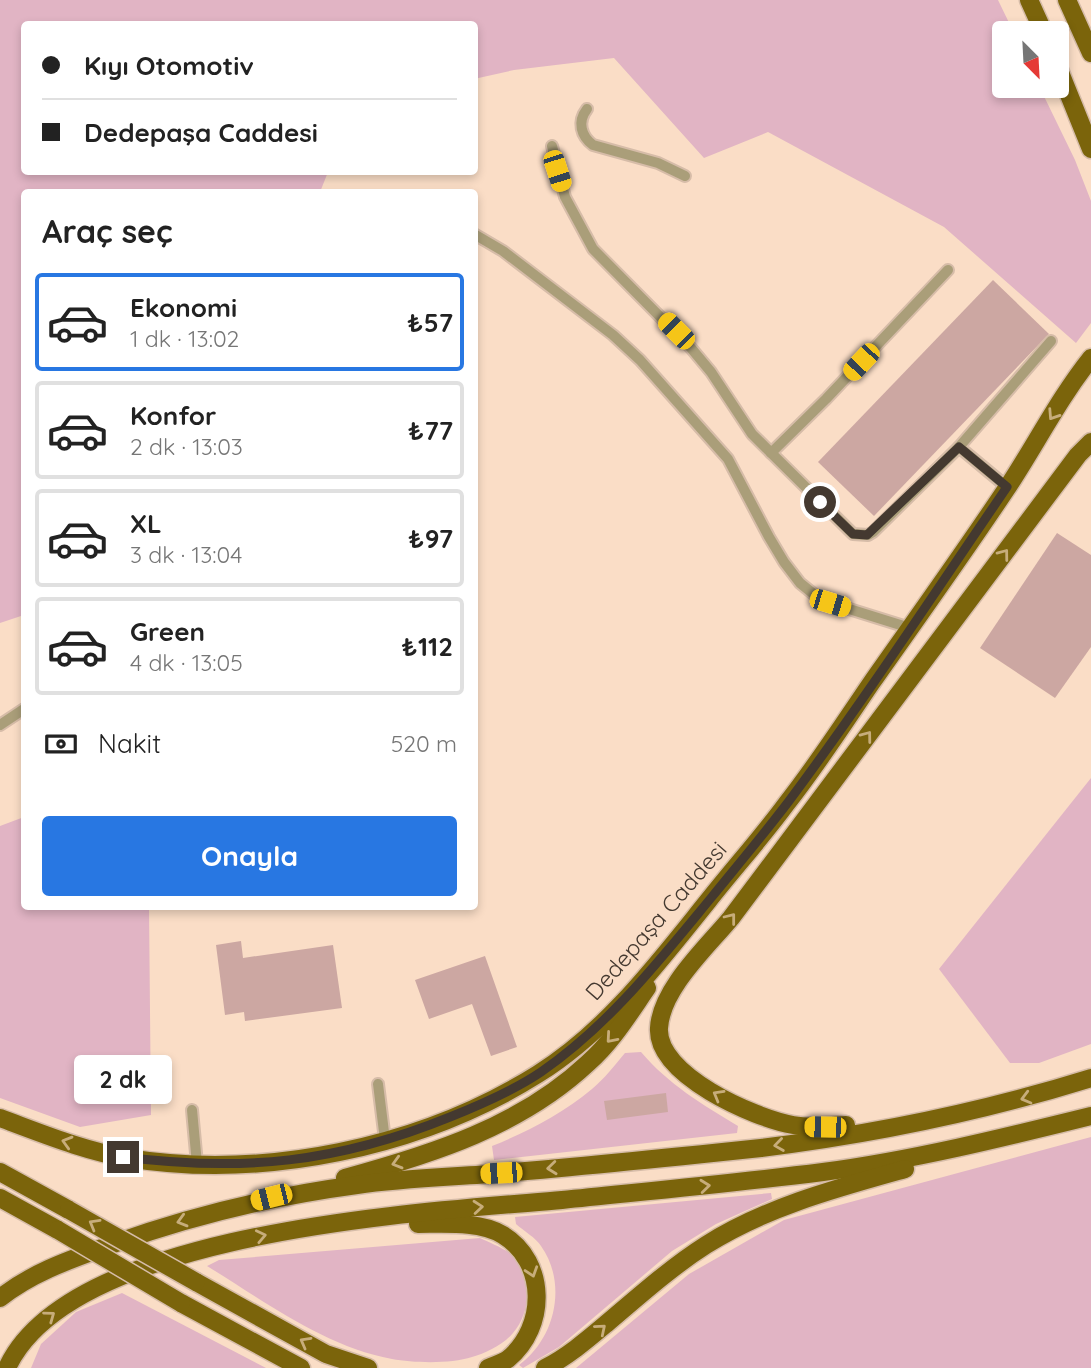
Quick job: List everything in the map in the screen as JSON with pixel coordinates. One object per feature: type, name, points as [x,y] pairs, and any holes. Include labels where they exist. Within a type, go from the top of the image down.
[{"type":"main road","points":[[1028,0],[1038,21]]},
{"type":"main road","points":[[1067,0],[1091,53]]},
{"type":"main road","points":[[1069,95],[1091,149]]},
{"type":"main road","name":"Dedepaşa Caddesi","points":[[0,1118],[57,1139],[123,1157],[197,1164],[249,1164],[307,1159],[385,1140],[478,1106],[538,1074],[582,1042],[644,980],[789,801],[1007,487],[1091,358]]},
{"type":"main road","points":[[951,1116],[825,1127],[796,1126],[771,1120],[718,1097],[679,1069],[663,1049],[658,1030],[662,1011],[674,987],[731,918],[1091,442]]},
{"type":"main road","points":[[0,1298],[15,1286],[54,1265],[162,1227],[426,1155],[474,1136],[557,1090],[590,1062],[619,1028],[707,902]]},
{"type":"main road","points":[[220,1210],[359,1184],[762,1147],[903,1128],[1029,1098],[1091,1078]]},
{"type":"main road","points":[[7,1368],[24,1339],[43,1320],[72,1300],[146,1267],[204,1249],[289,1230],[448,1210],[827,1171],[905,1159],[1091,1116]]},
{"type":"main road","points":[[545,1368],[581,1345],[657,1281],[706,1245],[758,1217],[848,1185],[1091,1116]]},
{"type":"main road","points":[[0,1171],[326,1354],[368,1368]]},
{"type":"main road","points":[[0,1198],[181,1303],[301,1368]]},
{"type":"main road","points":[[289,1230],[443,1224],[474,1227],[501,1234],[521,1250],[532,1267],[537,1293],[536,1315],[525,1339],[507,1360],[488,1368]]},
{"type":"lane","points":[[587,109],[582,116],[583,132],[585,139],[593,145],[658,163],[685,176]]},
{"type":"lane","points":[[552,146],[565,197],[593,249],[691,348],[752,434],[853,534],[873,532],[959,447],[1051,341]]},
{"type":"lane","points":[[478,236],[503,251],[613,335],[640,360],[728,459],[774,545],[800,583],[830,603],[909,628]]},
{"type":"lane","points":[[771,453],[948,270]]},
{"type":"lane","points":[[959,447],[1007,487]]},
{"type":"lane","points":[[0,725],[21,711]]},
{"type":"lane","points":[[378,1084],[385,1140]]},
{"type":"lane","points":[[192,1110],[197,1164]]},
{"type":"shaded area","points":[[0,0],[998,0],[1008,21],[992,21],[992,98],[1045,98],[1075,160],[1091,201],[1091,323],[1076,343],[944,227],[768,132],[704,158],[614,58],[514,70],[478,78],[478,21],[21,21],[21,175],[327,175],[321,189],[21,189],[21,616],[0,623]]},
{"type":"shaded area","points":[[1091,778],[1091,1044],[1039,1063],[1010,1063],[939,969]]},
{"type":"shaded area","points":[[21,818],[21,910],[149,910],[151,1115],[80,1127],[0,1098],[0,826]]},
{"type":"shaded area","points":[[641,1052],[674,1084],[738,1126],[737,1133],[494,1160],[492,1146],[531,1128],[581,1098],[625,1053]]},
{"type":"shaded area","points":[[1091,1137],[1091,1368],[576,1368],[689,1274],[784,1220]]},
{"type":"shaded area","points":[[771,1193],[772,1199],[716,1224],[672,1251],[559,1347],[523,1368],[519,1365],[541,1341],[549,1326],[555,1293],[549,1261],[539,1243],[516,1224],[515,1217]]},
{"type":"shaded area","points":[[480,1238],[517,1259],[526,1277],[526,1306],[519,1325],[504,1341],[483,1353],[454,1361],[392,1359],[343,1344],[273,1308],[207,1266],[219,1260]]},
{"type":"shaded area","points":[[122,1293],[266,1368],[31,1368],[41,1344],[76,1312]]},
{"type":"building","points":[[993,280],[1049,334],[874,516],[818,462]]},
{"type":"building","points":[[1057,533],[1091,555],[1091,647],[1055,698],[980,648]]},
{"type":"building","points":[[241,941],[243,958],[333,945],[342,1008],[245,1021],[244,1012],[225,1015],[216,945]]},
{"type":"building","points":[[485,956],[517,1047],[491,1056],[472,1004],[429,1019],[415,980]]},
{"type":"building","points":[[666,1093],[668,1112],[607,1120],[604,1101]]},
{"type":"route","points":[[123,1157],[177,1164],[249,1164],[307,1159],[348,1151],[430,1125],[478,1106],[538,1074],[582,1042],[644,980],[789,801],[1007,487],[959,447],[867,535],[853,534],[820,502]]}]
